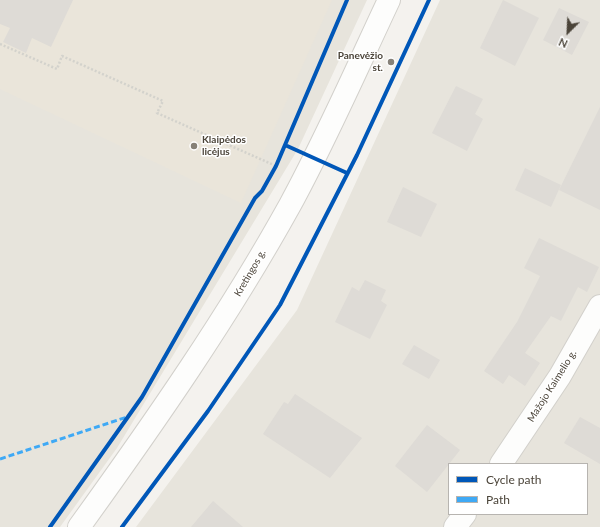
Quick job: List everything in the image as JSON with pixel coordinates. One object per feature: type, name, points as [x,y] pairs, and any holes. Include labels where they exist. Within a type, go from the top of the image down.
[{"type":"street","name":"Kretingos g.","points":[[79,527],[179,386],[229,309],[290,205],[389,0]]},
{"type":"street","name":"Mažojo Kaimelio g.","points":[[502,463],[560,376],[600,306]]},
{"type":"street","points":[[455,527],[464,515]]},
{"type":"path","points":[[0,44],[57,69],[62,56],[163,101],[158,114],[276,166]]},
{"type":"shaded area","points":[[0,0],[367,0],[298,149],[117,448],[60,527],[0,527]]},
{"type":"shaded area","name":"Klaipėdos licėjus","points":[[0,0],[332,0],[241,203],[0,89]]},
{"type":"shaded area","points":[[440,0],[600,0],[600,527],[136,527],[297,310]]},
{"type":"building","points":[[0,0],[73,0],[51,47],[32,38],[26,53],[3,42],[10,28],[0,24]]},
{"type":"building","points":[[503,0],[539,18],[515,66],[480,48]]},
{"type":"building","points":[[559,8],[589,22],[572,55],[543,40]]},
{"type":"building","points":[[456,86],[483,99],[475,114],[483,119],[467,151],[432,133]]},
{"type":"building","points":[[600,107],[600,210],[559,190]]},
{"type":"building","points":[[525,168],[561,185],[551,207],[515,190]]},
{"type":"building","points":[[403,187],[437,204],[421,237],[387,222]]},
{"type":"building","points":[[539,238],[599,267],[587,292],[578,287],[561,321],[551,316],[525,353],[540,363],[525,386],[509,375],[503,384],[484,371],[517,322],[540,276],[524,268]]},
{"type":"building","points":[[365,280],[386,290],[381,301],[387,305],[370,339],[335,322],[352,287],[359,291]]},
{"type":"building","points":[[414,345],[440,360],[429,379],[402,364]]},
{"type":"building","points":[[295,394],[362,438],[330,478],[263,434],[284,402],[288,404]]},
{"type":"building","points":[[580,417],[600,428],[600,464],[564,443]]},
{"type":"building","points":[[427,425],[460,450],[450,463],[448,463],[448,465],[427,492],[395,466]]},
{"type":"building","points":[[213,501],[243,527],[191,527]]},
{"type":"marked path","points":[[0,459],[127,417]]},
{"type":"cycle path","points":[[50,527],[142,397],[255,198],[262,191],[276,166],[347,0]]},
{"type":"cycle path","points":[[122,527],[208,411],[280,305],[357,155],[429,0]]},
{"type":"cycle path","points":[[285,145],[347,173]]},
{"type":"place","name":"Panevėžio st.","points":[[391,62]]},
{"type":"place","name":"Klaipėdos licėjus","points":[[194,146]]}]
